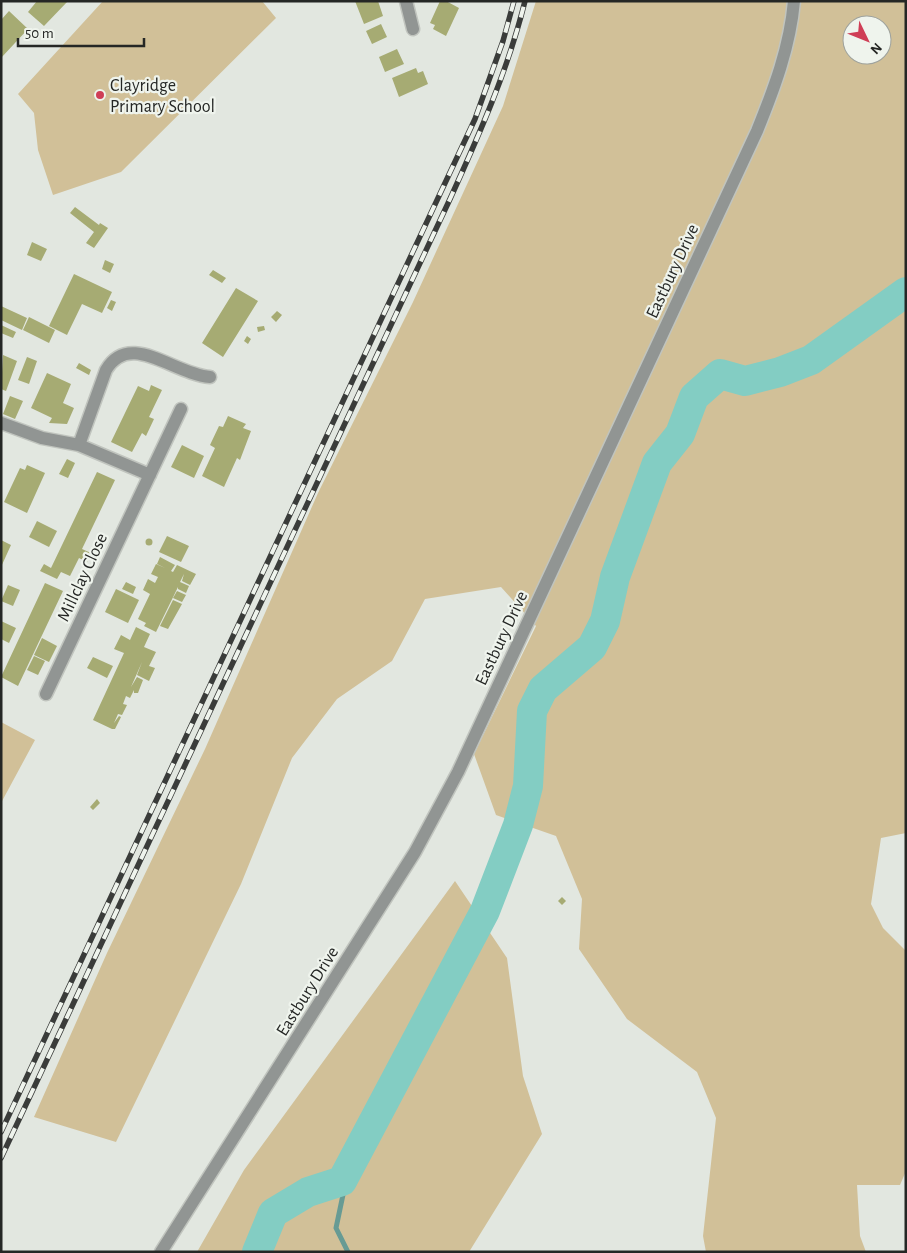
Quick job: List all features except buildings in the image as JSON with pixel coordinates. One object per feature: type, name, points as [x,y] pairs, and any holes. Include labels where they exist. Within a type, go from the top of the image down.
[{"type":"street","points":[[406,1],[413,29]]},
{"type":"street","name":"Eastbury Drive","points":[[160,1252],[415,852],[458,772],[757,131],[779,75],[793,17],[794,1]]},
{"type":"street","points":[[79,445],[112,359],[120,355],[139,352],[186,373],[210,377]]},
{"type":"street","name":"Millclay Close","points":[[46,694],[181,409]]},
{"type":"street","points":[[1,423],[42,438],[79,445],[150,475]]},
{"type":"shaded area","name":"Clayridge Primary School","points":[[103,1],[262,1],[276,18],[121,172],[53,195],[38,150],[34,113],[18,94]]},
{"type":"shaded area","points":[[536,1],[906,1],[906,833],[881,838],[871,904],[883,928],[906,951],[906,1171],[900,1185],[857,1185],[860,1236],[866,1252],[706,1252],[703,1236],[716,1118],[697,1072],[627,1019],[579,949],[582,899],[556,836],[496,815],[474,754],[536,626],[501,587],[425,599],[392,661],[337,699],[292,758],[241,884],[116,1142],[34,1117],[107,953],[205,749],[318,493],[413,302],[503,106]]},
{"type":"shaded area","points":[[1,722],[35,740],[1,803]]},
{"type":"shaded area","points":[[455,881],[507,958],[523,1076],[542,1134],[469,1252],[197,1252],[244,1170]]},
{"type":"waterway","points":[[257,1252],[273,1213],[308,1192],[342,1181],[485,911],[518,825],[528,786],[532,711],[543,689],[592,647],[605,621],[615,577],[657,463],[680,434],[694,397],[720,374],[745,381],[780,372],[811,360],[906,292]]},
{"type":"waterway","points":[[342,1181],[344,1190],[336,1228],[348,1252]]},
{"type":"railway","points":[[1,1132],[475,119],[503,41],[514,1]]},
{"type":"railway","points":[[1,1158],[450,199],[501,77],[525,1]]},
{"type":"place","name":"Clayridge Primary School","points":[[100,95]]}]
